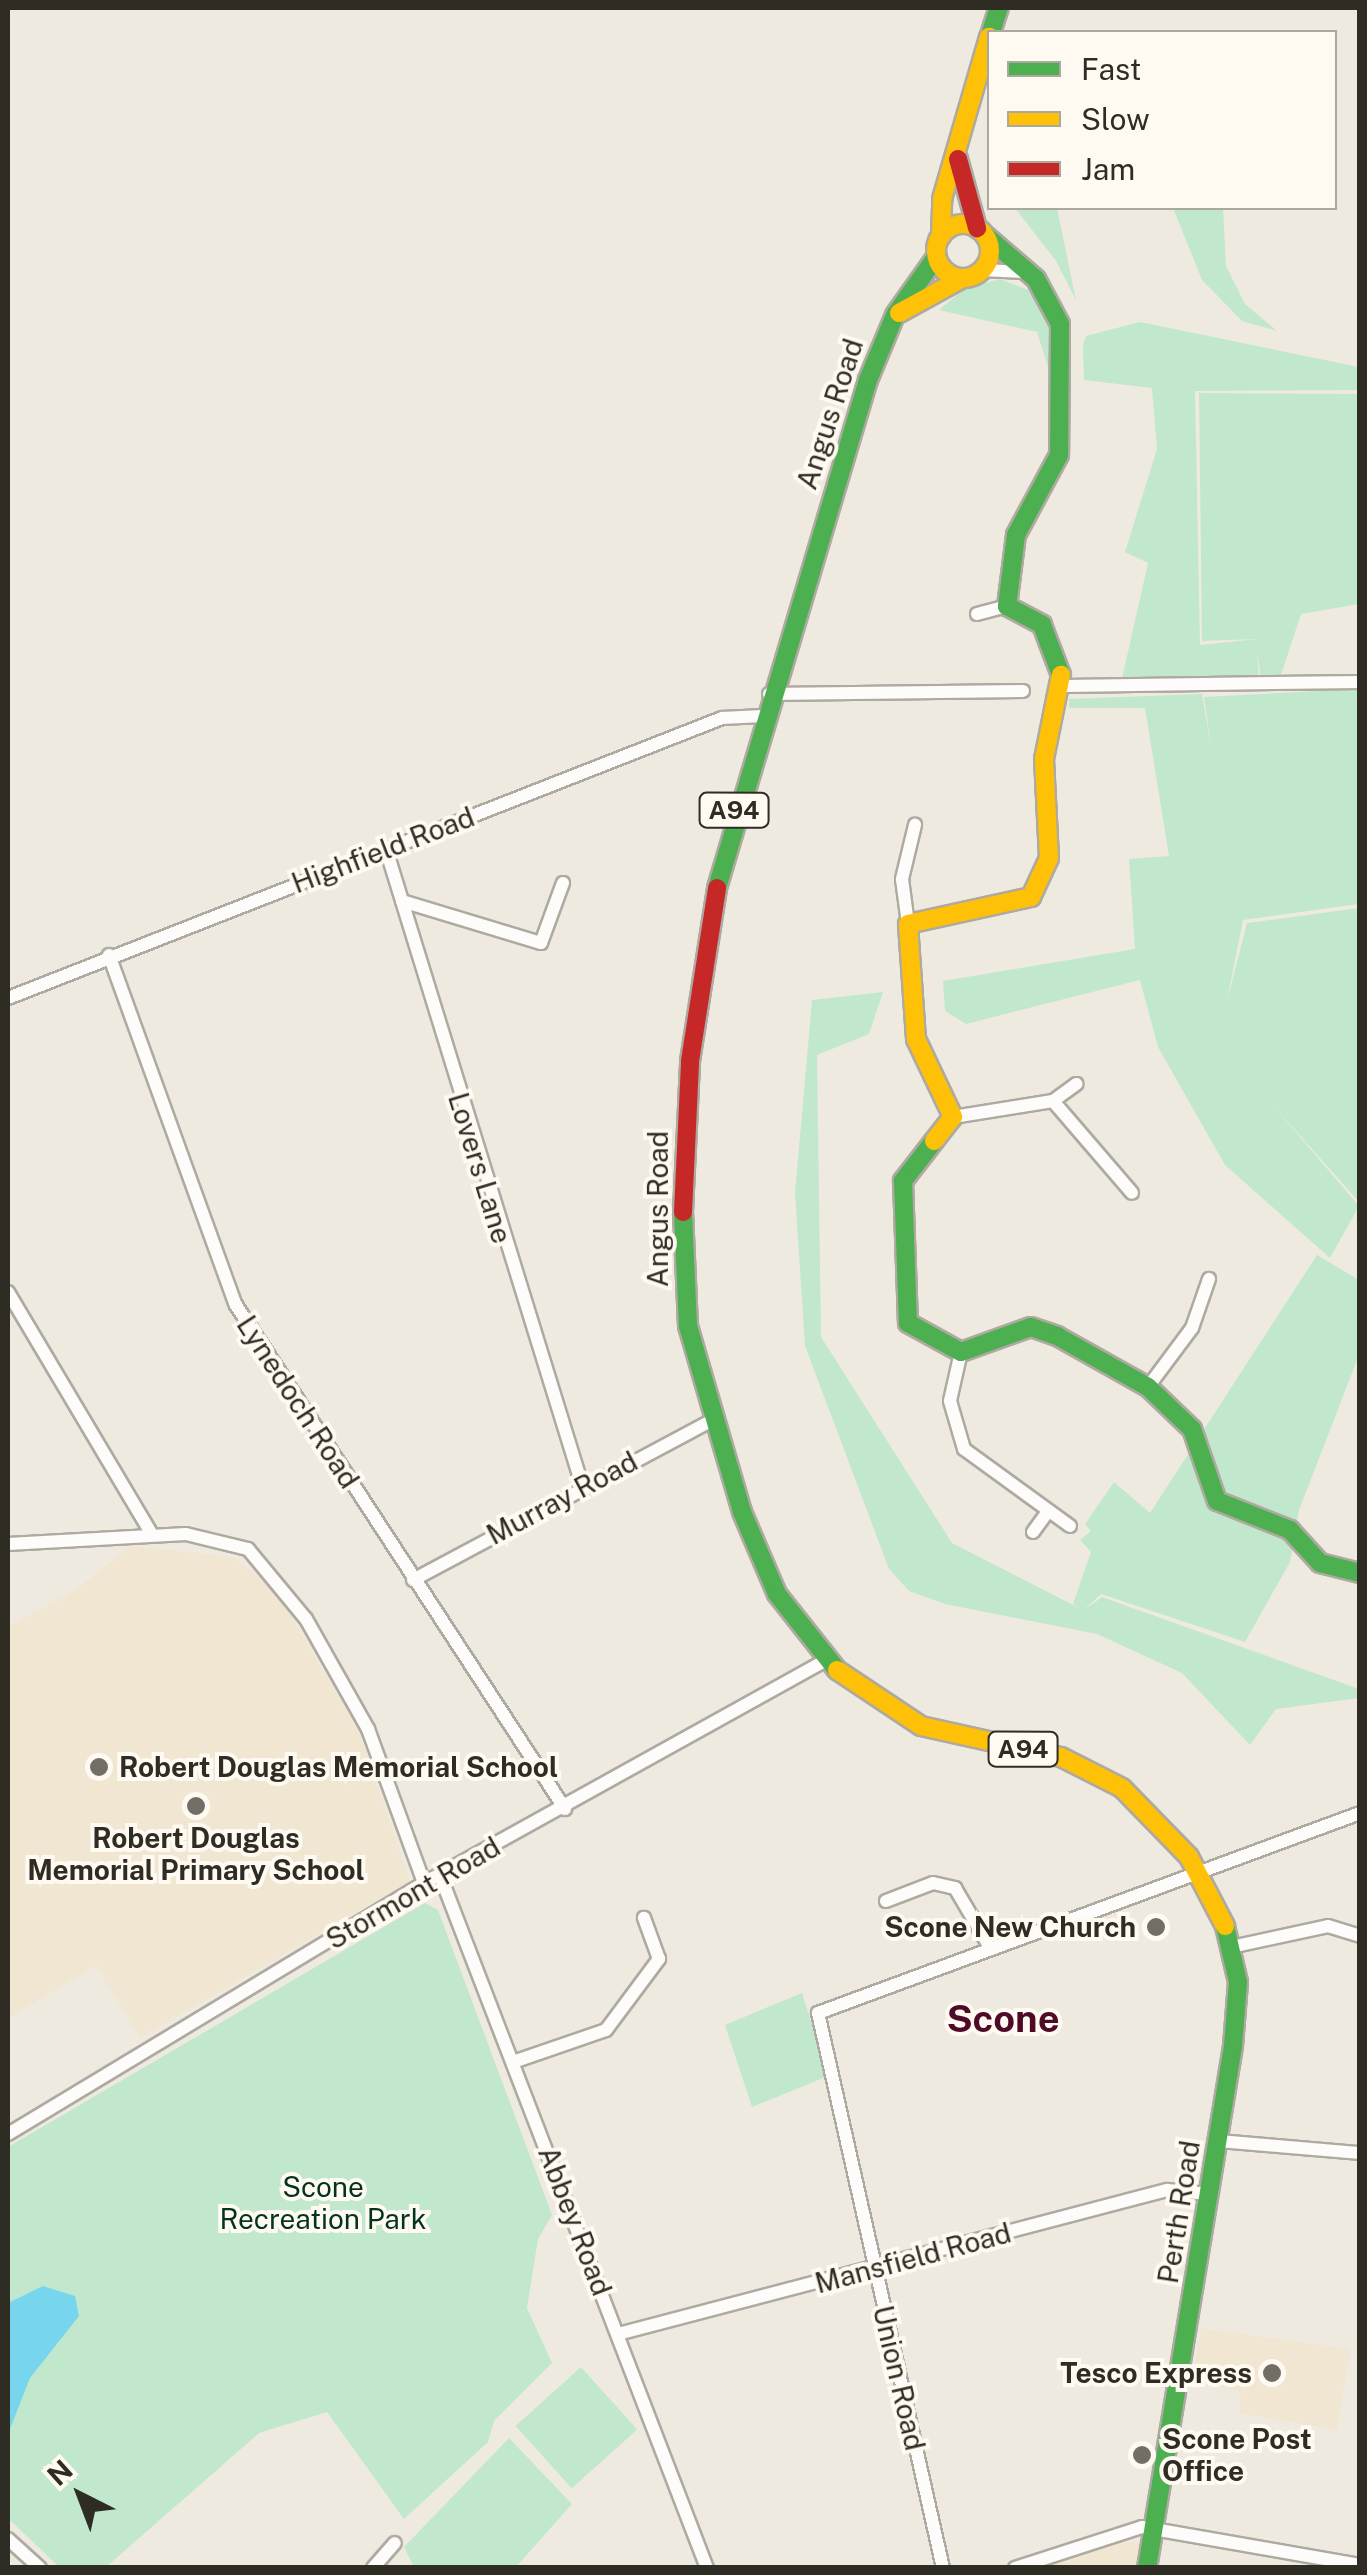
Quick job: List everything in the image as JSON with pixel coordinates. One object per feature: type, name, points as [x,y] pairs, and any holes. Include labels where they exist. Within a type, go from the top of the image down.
[{"type":"main road","name":"A94","points":[[936,256],[957,142],[987,45]]},
{"type":"main road","points":[[936,256],[963,278],[982,270],[981,232],[957,142]]},
{"type":"main road","points":[[941,236],[954,226],[981,232],[1032,274],[1060,324],[1061,442],[1016,534],[1007,606],[1042,625],[1064,686],[1044,759],[1049,858],[1031,897],[908,924],[916,1039],[954,1116],[903,1181],[898,1206],[908,1323],[961,1352],[1030,1328],[1148,1387],[1192,1429],[1218,1501],[1290,1530],[1320,1563],[1360,1573]]},
{"type":"main road","name":"Angus Road","points":[[936,256],[896,315],[762,716],[715,882],[690,1061],[682,1264],[713,1420],[759,1557],[824,1661],[922,1726],[1062,1757],[1106,1777],[1149,1811],[1198,1872]]},
{"type":"main road","name":"Angus Road","points":[[896,315],[963,278]]},
{"type":"main road","name":"Perth Road","points":[[1147,2568],[1219,2141],[1238,2004],[1232,1947],[1198,1872]]},
{"type":"street","points":[[982,270],[1032,274]]},
{"type":"street","points":[[977,614],[1007,606]]},
{"type":"street","points":[[1064,686],[1360,682]]},
{"type":"street","points":[[770,694],[1022,691]]},
{"type":"street","name":"Highfield Road","points":[[8,998],[109,954],[722,718],[762,716]]},
{"type":"street","points":[[908,924],[902,879],[915,825]]},
{"type":"street","name":"Lovers Lane","points":[[386,848],[582,1485]]},
{"type":"street","points":[[402,901],[541,943],[563,882]]},
{"type":"street","name":"Lynedoch Road","points":[[109,954],[236,1305],[565,1809]]},
{"type":"street","points":[[954,1116],[1053,1101],[1076,1084]]},
{"type":"street","points":[[1053,1101],[1132,1192]]},
{"type":"street","points":[[1148,1387],[1192,1328],[1209,1279]]},
{"type":"street","points":[[8,1292],[152,1535]]},
{"type":"street","points":[[961,1352],[952,1428],[964,1448],[1070,1526]]},
{"type":"street","name":"Murray Road","points":[[412,1580],[582,1485],[713,1420]]},
{"type":"street","points":[[1033,1532],[1048,1511]]},
{"type":"street","points":[[8,1544],[218,1535],[276,1575],[368,1729],[424,1883]]},
{"type":"street","name":"Stormont Road","points":[[8,2134],[424,1883],[565,1809],[824,1661]]},
{"type":"street","points":[[886,1900],[933,1883],[955,1888],[991,1949],[1360,1813]]},
{"type":"street","name":"Abbey Road","points":[[440,1876],[707,2568]]},
{"type":"street","points":[[513,2062],[606,2030],[659,1959],[644,1918]]},
{"type":"street","points":[[1232,1947],[1328,1926],[1360,1936]]},
{"type":"street","name":"Union Road","points":[[943,2568],[818,2013],[991,1949]]},
{"type":"street","points":[[1219,2141],[1360,2153]]},
{"type":"street","name":"Mansfield Road","points":[[618,2334],[1167,2190],[1209,2194]]},
{"type":"street","points":[[1015,2568],[1155,2529],[1360,2565]]},
{"type":"street","points":[[8,2538],[40,2568]]},
{"type":"street","points":[[373,2568],[395,2543]]},
{"type":"shaded area","name":"Robert Douglas Memorial Primary School","points":[[131,1546],[234,1557],[281,1599],[359,1732],[410,1881],[140,2038],[96,1966],[8,2018],[8,1626],[73,1592]]},
{"type":"shaded area","points":[[1201,2328],[1350,2349],[1337,2430],[1239,2413],[1241,2392],[1192,2380]]},
{"type":"shaded area","points":[[1119,2542],[1146,2544],[1142,2567],[1043,2568]]},
{"type":"green space","points":[[1017,210],[1057,210],[1076,300],[1056,261]]},
{"type":"green space","points":[[1174,210],[1223,210],[1226,266],[1245,304],[1277,331],[1242,321],[1202,280]]},
{"type":"green space","points":[[1000,279],[1036,293],[1055,333],[1052,380],[1037,332],[939,310],[964,289]]},
{"type":"green space","points":[[1140,322],[1359,367],[1359,390],[1195,391],[1200,645],[1257,639],[1202,641],[1199,393],[1359,394],[1359,604],[1301,614],[1280,678],[1261,679],[1257,651],[1259,680],[1121,683],[1148,563],[1125,552],[1157,449],[1152,388],[1084,380],[1083,345],[1086,336]]},
{"type":"green space","points":[[1359,689],[1359,904],[1243,920],[1227,1001],[1247,923],[1359,908],[1359,1202],[1272,1104],[1359,1206],[1330,1258],[1225,1165],[1158,1047],[1140,980],[966,1024],[945,1011],[943,981],[1135,949],[1129,859],[1169,856],[1145,708],[1069,708],[1069,699],[1202,694],[1212,752],[1204,697]]},
{"type":"green space","points":[[883,992],[869,1034],[817,1055],[821,1337],[952,1543],[1081,1609],[1073,1604],[1091,1552],[1080,1540],[1091,1531],[1085,1524],[1114,1482],[1150,1513],[1317,1255],[1359,1280],[1359,1355],[1299,1510],[1290,1562],[1245,1642],[1101,1594],[1084,1610],[1102,1597],[1359,1689],[1359,1698],[1276,1709],[1250,1745],[1182,1673],[1097,1634],[945,1604],[909,1591],[889,1569],[805,1346],[795,1193],[812,1000]]},
{"type":"green space","name":"Scone Recreation Park","points":[[425,1903],[438,1910],[552,2215],[538,2239],[527,2308],[552,2363],[494,2421],[488,2442],[404,2519],[327,2412],[259,2433],[106,2567],[59,2567],[8,2518],[8,2147]]},
{"type":"green space","points":[[802,1993],[828,2076],[752,2107],[725,2025]]},
{"type":"green space","points":[[581,2367],[637,2429],[572,2488],[516,2426]]},
{"type":"green space","points":[[509,2438],[572,2504],[516,2567],[414,2567],[404,2547]]},
{"type":"water","points":[[43,2286],[75,2296],[79,2316],[30,2378],[8,2434],[8,2303]]},
{"type":"traffic: fast","points":[[992,30],[999,8]]},
{"type":"traffic: fast","points":[[986,236],[1036,279],[1060,324],[1059,455],[1016,535],[1007,606],[1042,625],[1061,675]]},
{"type":"traffic: fast","points":[[717,888],[868,380],[895,315],[937,256]]},
{"type":"traffic: fast","points":[[934,1141],[903,1181],[908,1323],[961,1352],[1031,1327],[1057,1336],[1148,1387],[1192,1429],[1217,1501],[1290,1530],[1320,1563],[1360,1573]]},
{"type":"traffic: fast","points":[[683,1212],[688,1326],[742,1512],[777,1594],[837,1670]]},
{"type":"traffic: fast","points":[[1147,2568],[1233,2046],[1238,1982],[1225,1926]]},
{"type":"traffic: slow","points":[[941,236],[942,199],[987,44]]},
{"type":"traffic: slow","points":[[963,224],[982,232],[990,251],[982,270],[963,278],[944,270],[936,251],[944,232],[963,224]]},
{"type":"traffic: slow","points":[[899,313],[963,278]]},
{"type":"traffic: slow","points":[[934,1141],[953,1117],[916,1039],[908,924],[1031,897],[1049,858],[1044,759],[1061,675]]},
{"type":"traffic: slow","points":[[837,1670],[921,1726],[1061,1757],[1122,1788],[1189,1857],[1225,1926]]},
{"type":"traffic: jam","points":[[958,159],[977,228]]},
{"type":"traffic: jam","points":[[683,1212],[690,1061],[717,888]]},
{"type":"place","name":"Robert Douglas Memorial School","points":[[99,1767]]},
{"type":"place","name":"Robert Douglas Memorial Primary School","points":[[196,1806]]},
{"type":"place","name":"Scone New Church","points":[[1156,1927]]},
{"type":"place","name":"Tesco Express","points":[[1272,2373]]},
{"type":"place","name":"Scone Post Office","points":[[1142,2455]]},
{"type":"district","name":"Scone","points":[[1003,2019]]}]
